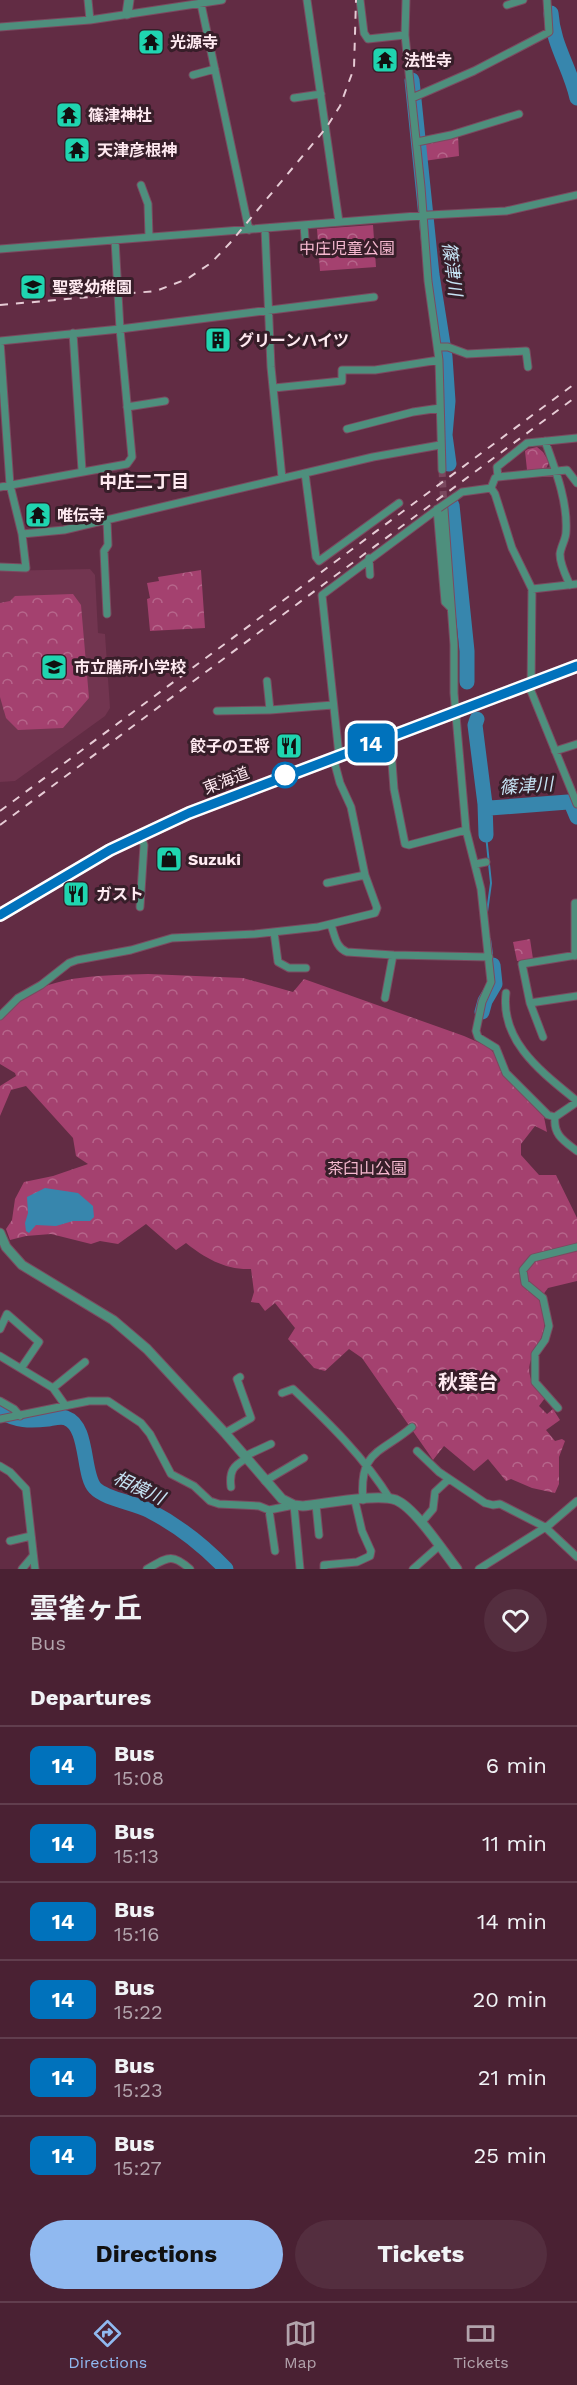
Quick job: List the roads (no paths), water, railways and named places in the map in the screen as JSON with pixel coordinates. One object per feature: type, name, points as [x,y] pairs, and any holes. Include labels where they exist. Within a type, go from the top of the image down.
[{"type":"highway","name":"東海道","points":[[0,915],[73,870],[140,835],[212,803],[577,666]]},
{"type":"street","points":[[88,0],[90,20]]},
{"type":"street","points":[[127,14],[129,0]]},
{"type":"street","points":[[0,27],[90,20],[222,0]]},
{"type":"street","points":[[307,0],[339,222]]},
{"type":"street","points":[[360,0],[364,33],[368,39],[405,35]]},
{"type":"street","points":[[406,0],[405,35],[414,97],[435,305],[442,347],[439,360],[442,470]]},
{"type":"street","points":[[507,4],[523,0]]},
{"type":"street","points":[[414,97],[549,32],[547,0]]},
{"type":"street","points":[[201,4],[249,230]]},
{"type":"street","points":[[193,75],[215,69]]},
{"type":"street","points":[[294,98],[321,93]]},
{"type":"street","points":[[419,142],[519,114]]},
{"type":"street","points":[[141,185],[148,204],[149,237]]},
{"type":"street","points":[[0,249],[506,211],[577,195]]},
{"type":"street","points":[[304,225],[306,253]]},
{"type":"street","points":[[265,229],[268,311],[282,478]]},
{"type":"street","points":[[0,487],[82,470],[127,464],[132,457],[120,329],[115,240]]},
{"type":"street","points":[[0,567],[26,568],[22,534],[10,484],[0,341],[120,329],[374,297]]},
{"type":"street","points":[[73,333],[82,470]]},
{"type":"street","points":[[442,347],[467,354],[526,351],[528,367]]},
{"type":"street","points":[[274,388],[342,381],[342,370],[375,370],[439,360]]},
{"type":"street","points":[[127,406],[165,402]]},
{"type":"street","points":[[347,429],[413,412],[440,408]]},
{"type":"street","points":[[498,477],[497,466],[527,443],[577,438]]},
{"type":"street","points":[[22,534],[64,530],[442,440]]},
{"type":"street","points":[[532,589],[573,585],[561,564],[560,553],[567,533],[565,512],[556,471],[545,441]]},
{"type":"street","points":[[490,488],[495,478],[498,477],[567,470],[577,483]]},
{"type":"street","points":[[305,473],[316,557],[319,561],[399,503]]},
{"type":"street","points":[[0,1016],[18,998],[41,985],[69,963],[77,960],[131,950],[172,938],[274,933],[331,925],[378,911],[365,875],[351,807],[340,783],[322,595],[369,558],[462,492],[490,488]]},
{"type":"street","points":[[490,488],[495,494],[512,548],[532,589],[531,692],[577,804]]},
{"type":"street","points":[[440,508],[452,608],[456,712],[466,830],[481,889],[491,982],[477,1017],[476,1031],[478,1037],[496,1048],[506,1073],[548,1115],[555,1117]]},
{"type":"street","points":[[106,614],[104,551],[108,545],[107,520]]},
{"type":"street","points":[[369,558],[370,575]]},
{"type":"street","points":[[267,681],[270,710]]},
{"type":"street","points":[[217,711],[333,705]]},
{"type":"street","points":[[387,737],[391,748],[394,789],[405,844],[409,845],[466,830]]},
{"type":"street","points":[[555,751],[577,744]]},
{"type":"street","points":[[140,835],[144,845],[140,907]]},
{"type":"street","points":[[476,864],[486,862]]},
{"type":"street","points":[[327,883],[365,875]]},
{"type":"street","points":[[543,1037],[530,1003],[522,964],[576,956],[574,938],[575,903],[577,903]]},
{"type":"street","points":[[331,925],[341,950],[393,955],[489,957]]},
{"type":"street","points":[[274,933],[278,962],[289,968],[306,968]]},
{"type":"street","points":[[385,998],[393,955]]},
{"type":"street","points":[[506,993],[507,1019],[519,1045],[537,1068],[577,1102],[555,1117]]},
{"type":"street","points":[[530,1003],[577,996]]},
{"type":"street","points":[[555,1117],[555,1131],[577,1151]]},
{"type":"street","points":[[0,1233],[6,1247],[22,1265],[99,1311],[147,1349],[225,1433],[277,1495],[294,1505]]},
{"type":"street","points":[[558,1408],[549,1403],[535,1382],[533,1368],[535,1354],[549,1331],[543,1298],[525,1283],[523,1270],[533,1258],[577,1247]]},
{"type":"street","points":[[0,1329],[7,1314],[39,1342],[22,1367]]},
{"type":"street","points":[[0,1356],[22,1367],[53,1388],[65,1405]]},
{"type":"street","points":[[53,1388],[85,1362]]},
{"type":"street","points":[[225,1433],[251,1418],[237,1379],[240,1377]]},
{"type":"street","points":[[282,1393],[293,1389],[339,1435],[390,1498],[410,1509],[457,1569]]},
{"type":"street","points":[[0,1401],[14,1409],[19,1417]]},
{"type":"street","points":[[3,1419],[65,1405],[108,1401],[141,1423],[150,1434],[171,1474],[194,1486],[210,1501],[219,1504],[259,1506],[269,1510],[294,1505],[390,1498]]},
{"type":"street","points":[[324,1569],[324,1565],[357,1562],[370,1556],[371,1551],[362,1531],[359,1500],[365,1466],[372,1455],[397,1440],[412,1427]]},
{"type":"street","points":[[231,1487],[231,1470],[235,1465],[271,1444]]},
{"type":"street","points":[[417,1451],[439,1472],[485,1503],[500,1504],[545,1527],[577,1557]]},
{"type":"street","points":[[265,1481],[304,1458]]},
{"type":"street","points":[[0,1466],[10,1472],[26,1490],[35,1569]]},
{"type":"street","points":[[421,1523],[433,1509],[435,1492],[449,1479]]},
{"type":"street","points":[[479,1569],[545,1527],[577,1501]]},
{"type":"street","points":[[294,1505],[300,1569]]},
{"type":"street","points":[[316,1505],[319,1535]]},
{"type":"street","points":[[269,1510],[275,1551]]},
{"type":"street","points":[[10,1541],[31,1536]]},
{"type":"street","points":[[412,1569],[439,1546]]},
{"type":"street","points":[[22,1569],[33,1556]]},
{"type":"street","points":[[147,1569],[168,1557],[178,1558],[190,1569]]},
{"type":"water","points":[[45,1188],[78,1193],[93,1206],[94,1217],[90,1221],[73,1221],[56,1226],[36,1225],[29,1233],[26,1231],[25,1223],[28,1213],[27,1197]]},
{"type":"waterway","points":[[551,13],[558,46],[577,98]]},
{"type":"waterway","name":"篠津川","points":[[412,80],[432,275],[445,357],[448,401],[445,435],[449,464]]},
{"type":"waterway","name":"篠津川","points":[[452,505],[467,651],[467,682]]},
{"type":"waterway","name":"篠津川","points":[[477,719],[475,725],[485,804],[490,808],[568,802],[572,805],[577,817]]},
{"type":"waterway","points":[[485,804],[486,835]]},
{"type":"waterway","points":[[486,835],[491,883],[487,912]]},
{"type":"waterway","points":[[490,939],[492,954]]},
{"type":"waterway","name":"篠津川","points":[[482,1012],[485,1001],[495,984],[493,965]]},
{"type":"waterway","name":"相模川","points":[[0,1411],[23,1420],[66,1418],[78,1430],[88,1472],[95,1488],[106,1495],[144,1508],[170,1523],[200,1545],[226,1569]]},
{"type":"tunnel","points":[[442,470],[444,509]]},
{"type":"railway","points":[[0,305],[156,291],[187,279],[211,263],[326,128],[340,106],[354,68],[356,0]]},
{"type":"railway","points":[[0,811],[577,382]]},
{"type":"railway","points":[[0,825],[577,396]]},
{"type":"place","name":"光源寺","points":[[151,42]]},
{"type":"place","name":"法性寺","points":[[385,60]]},
{"type":"place","name":"篠津神社","points":[[69,115]]},
{"type":"place","name":"天津彦根神","points":[[77,150]]},
{"type":"place","name":"聖愛幼稚園","points":[[33,287]]},
{"type":"place","name":"グリーンハイツ","points":[[218,340]]},
{"type":"place","name":"唯伝寺","points":[[38,515]]},
{"type":"place","name":"市立膳所小学校","points":[[54,667]]},
{"type":"place","name":"餃子の王将","points":[[289,746]]},
{"type":"place","name":"Suzuki","points":[[169,859]]},
{"type":"place","name":"ガスト","points":[[76,894]]},
{"type":"district","name":"中庄二丁目","points":[[144,482]]},
{"type":"district","name":"秋葉台","points":[[468,1382]]},
{"type":"park label","name":"中庄児童公園","points":[[347,248]]},
{"type":"park label","name":"茶臼山公園","points":[[367,1168]]}]
